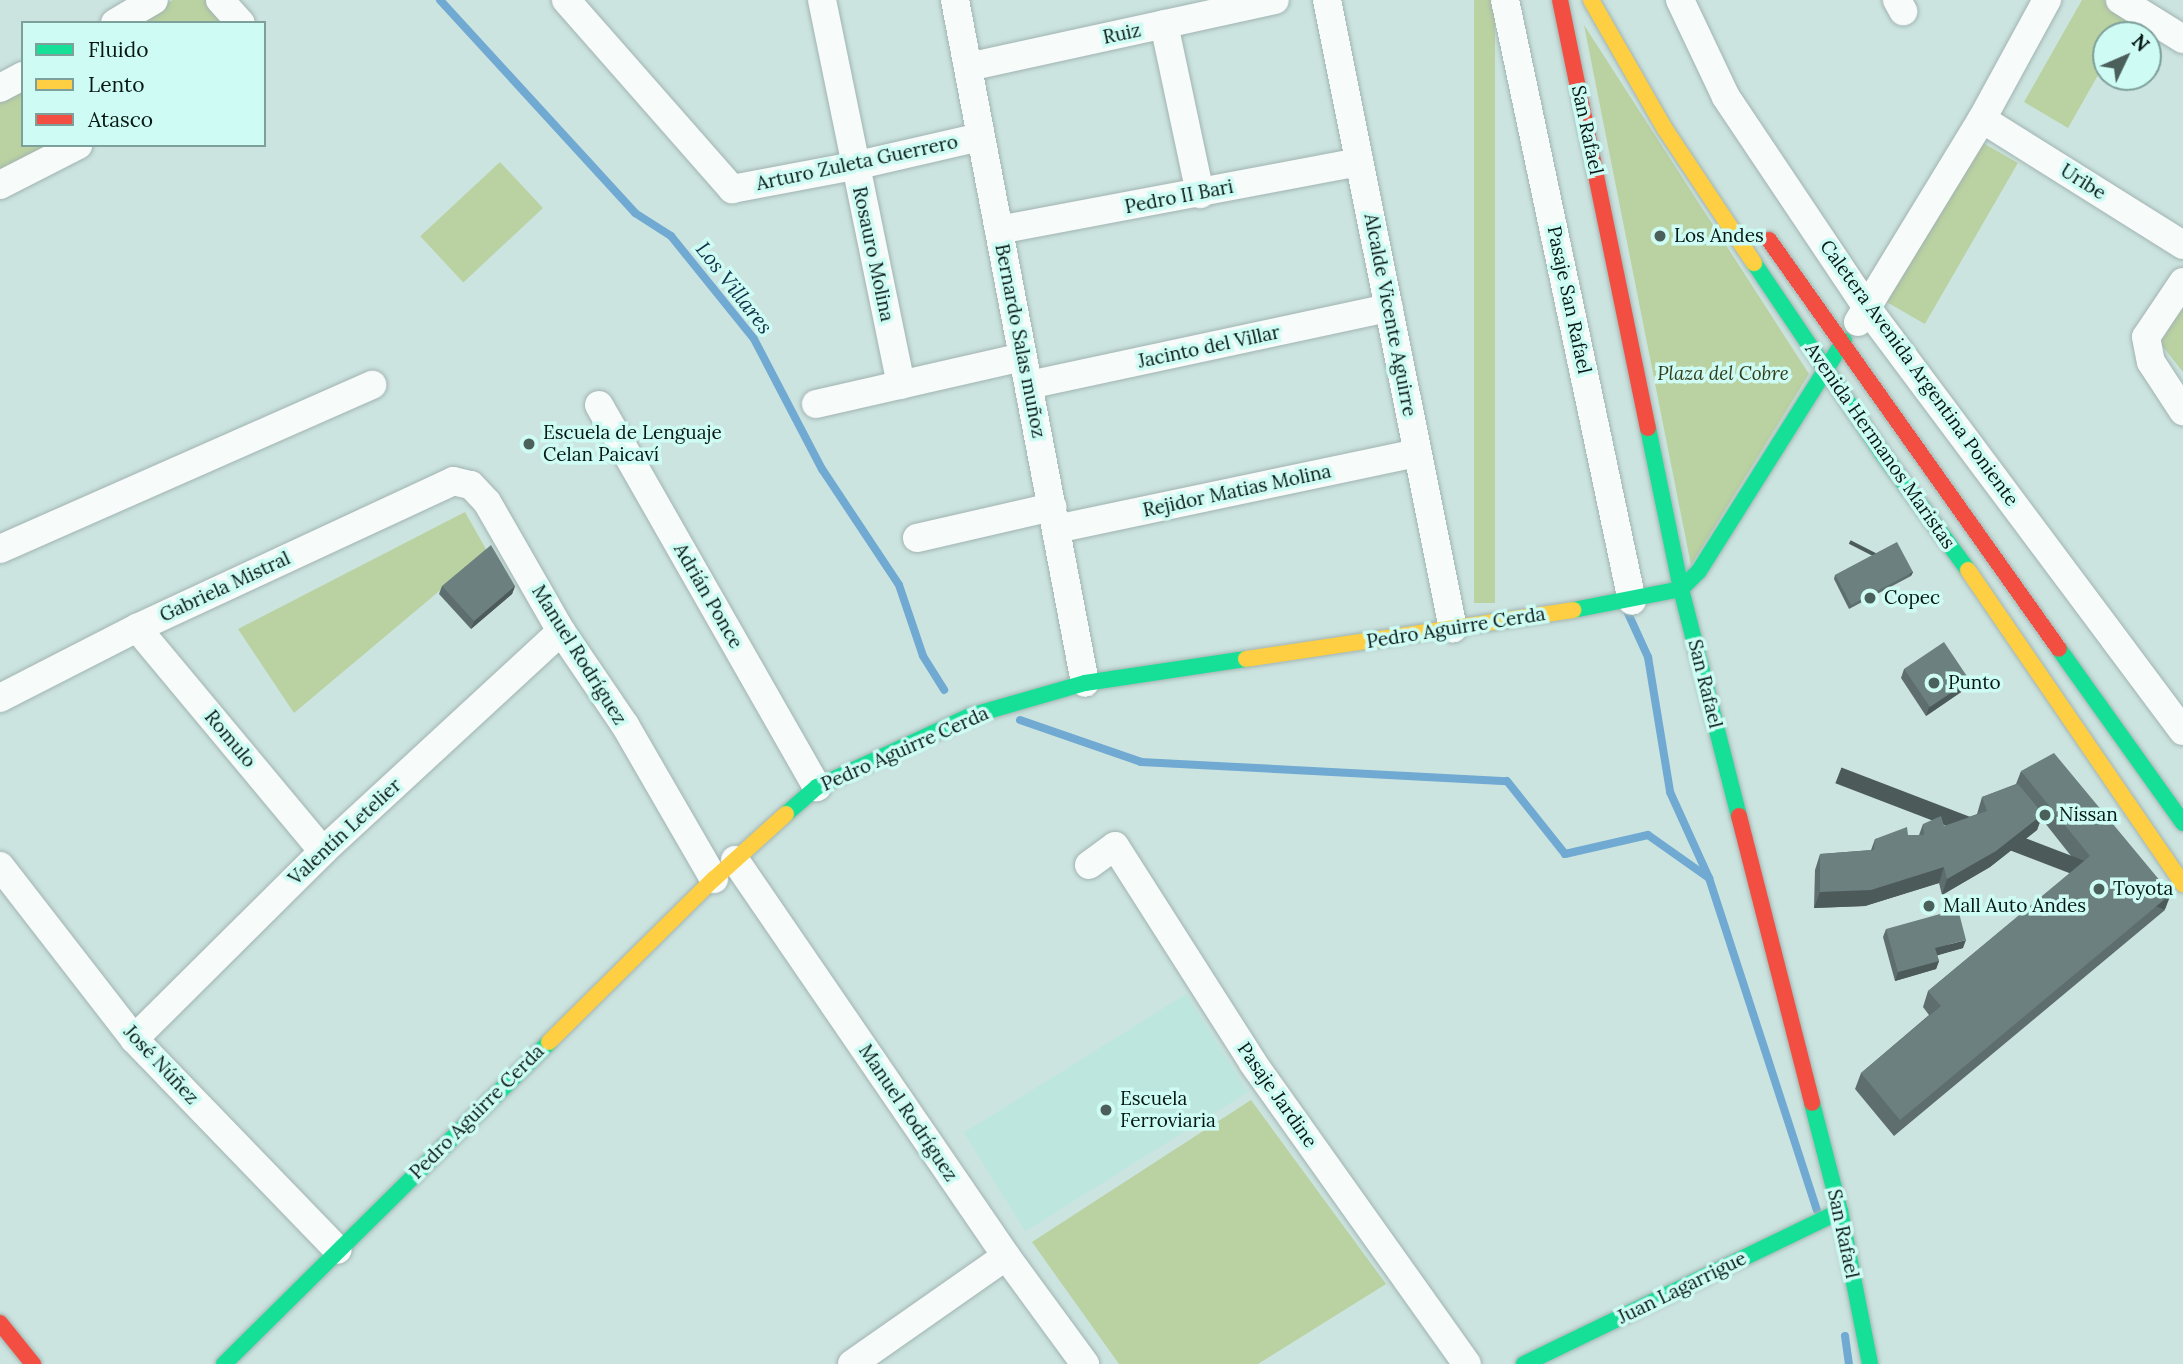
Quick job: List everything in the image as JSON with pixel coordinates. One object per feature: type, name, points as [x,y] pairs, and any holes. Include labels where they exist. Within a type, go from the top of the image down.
[{"type":"street","points":[[118,21],[154,0]]},
{"type":"street","points":[[220,0],[239,21]]},
{"type":"street","name":"Arturo Zuleta Guerrero","points":[[566,0],[732,188],[854,166],[981,137]]},
{"type":"street","name":"Rosauro Molina","points":[[822,0],[901,385]]},
{"type":"street","name":"Bernardo Salas muñoz","points":[[955,0],[1085,683]]},
{"type":"street","name":"Ruiz","points":[[968,67],[1275,0]]},
{"type":"street","name":"Alcalde Vicente Aguirre","points":[[1327,0],[1453,629]]},
{"type":"street","name":"Pasaje San Rafael","points":[[1505,0],[1632,601]]},
{"type":"street","name":"San Rafael","points":[[1560,0],[1681,589],[1840,1211],[1870,1364]]},
{"type":"street","name":"Avenida Hermanos Maristas","points":[[1591,0],[1665,129],[1825,369],[1882,453],[1997,609],[2183,884]]},
{"type":"street","name":"Caletera Avenida Argentina Poniente","points":[[1680,0],[1726,97],[1867,308],[2174,697],[2183,731]]},
{"type":"street","points":[[1681,589],[1699,571],[1825,369],[1867,308],[1982,119],[2048,0]]},
{"type":"street","points":[[2119,0],[2183,39]]},
{"type":"street","points":[[1164,24],[1200,194]]},
{"type":"street","points":[[0,88],[21,77]]},
{"type":"street","name":"Uribe","points":[[1982,119],[2183,246]]},
{"type":"street","points":[[0,185],[74,147]]},
{"type":"street","name":"Pedro II Bari","points":[[999,230],[1359,162]]},
{"type":"street","name":"Avenida Hermanos Maristas","points":[[1759,226],[1844,341],[2183,823]]},
{"type":"street","points":[[2183,282],[2146,337],[2151,362],[2183,411]]},
{"type":"street","name":"Jacinto del Villar","points":[[1029,385],[1389,308]]},
{"type":"street","points":[[816,404],[1023,357]]},
{"type":"street","points":[[0,549],[372,385]]},
{"type":"street","name":"Adrián Ponce","points":[[599,405],[817,787]]},
{"type":"street","name":"Rejidor Matias Molina","points":[[917,538],[1054,518],[1418,453]]},
{"type":"street","name":"Gabriela Mistral","points":[[0,698],[136,628],[453,481]]},
{"type":"street","name":"Manuel Rodríguez","points":[[453,481],[471,485],[486,502],[561,631],[625,725],[714,879]]},
{"type":"street","name":"Pedro Aguirre Cerda","points":[[223,1364],[714,879],[817,787],[970,716],[1085,683],[1632,601],[1681,589]]},
{"type":"street","name":"Romulo","points":[[136,628],[323,851]]},
{"type":"street","name":"Valentín Letelier","points":[[134,1039],[323,851],[561,631]]},
{"type":"street","name":"Pasaje Jardine","points":[[1089,865],[1115,846],[1253,1063],[1467,1364]]},
{"type":"street","name":"Manuel Rodríguez","points":[[735,860],[1006,1256],[1085,1364]]},
{"type":"street","name":"José Núñez","points":[[0,866],[134,1039],[338,1250]]},
{"type":"street","name":"Juan Lagarrigue","points":[[1524,1364],[1840,1211]]},
{"type":"street","points":[[852,1364],[1006,1256]]},
{"type":"street","points":[[0,1323],[33,1364]]},
{"type":"shaded area","name":"Escuela Ferroviaria","points":[[1186,994],[1247,1092],[1025,1231],[964,1133]]},
{"type":"green space","points":[[173,0],[207,0],[226,21],[134,21]]},
{"type":"green space","points":[[1474,0],[1495,0],[1495,603],[1474,603]]},
{"type":"green space","points":[[2082,0],[2107,0],[2132,14],[2128,21],[2092,21],[2092,86],[2068,128],[2024,102]]},
{"type":"green space","name":"Plaza del Cobre","points":[[1584,25],[1809,374],[1691,565]]},
{"type":"green space","points":[[21,81],[21,147],[49,147],[0,172],[0,92]]},
{"type":"green space","points":[[1978,140],[2018,163],[1925,324],[1885,301]]},
{"type":"green space","points":[[500,162],[543,208],[463,282],[420,236]]},
{"type":"green space","points":[[2183,307],[2183,372],[2160,343]]},
{"type":"green space","points":[[465,512],[487,551],[294,713],[238,629]]},
{"type":"green space","points":[[1251,1100],[1386,1284],[1258,1364],[1119,1364],[1032,1242]]},
{"type":"building","points":[[1897,542],[1913,572],[1851,605],[1835,575]]},
{"type":"building","points":[[491,545],[515,586],[474,621],[442,586]]},
{"type":"building","name":"Punto","points":[[1944,642],[1970,680],[1930,707],[1904,669]]},
{"type":"building","points":[[2054,753],[2171,894],[1900,1120],[1861,1073],[1941,1006],[1928,991],[2090,856],[2021,771]]},
{"type":"building","points":[[2018,784],[2043,814],[1996,851],[1947,879],[1944,867],[1871,890],[1820,892],[1820,854],[1874,850],[1875,839],[1907,827],[1908,835],[1924,835],[1923,824],[1941,816],[1944,826],[1987,811],[1982,797]]},
{"type":"building","points":[[1958,909],[1966,940],[1935,948],[1939,961],[1898,972],[1886,929]]},
{"type":"waterway","name":"Los Villares","points":[[440,0],[635,213],[671,236],[754,339],[822,469],[899,585],[923,656],[944,690]]},
{"type":"waterway","points":[[1627,611],[1648,657],[1670,792],[1709,878]]},
{"type":"waterway","points":[[1020,720],[1141,762],[1507,781],[1565,854],[1648,835],[1709,878],[1817,1210]]},
{"type":"waterway","points":[[1845,1336],[1849,1364]]},
{"type":"traffic: fast","points":[[1754,263],[1882,453],[1968,570]]},
{"type":"traffic: fast","points":[[1573,610],[1681,589],[1699,571],[1844,341]]},
{"type":"traffic: fast","points":[[1648,428],[1681,589],[1739,816]]},
{"type":"traffic: fast","points":[[2059,649],[2183,823]]},
{"type":"traffic: fast","points":[[786,814],[817,787],[970,716],[1085,683],[1246,659]]},
{"type":"traffic: fast","points":[[224,1364],[549,1042]]},
{"type":"traffic: fast","points":[[1812,1103],[1840,1211],[1870,1364]]},
{"type":"traffic: fast","points":[[1524,1364],[1840,1211]]},
{"type":"traffic: slow","points":[[1591,0],[1665,129],[1754,263]]},
{"type":"traffic: slow","points":[[1968,570],[2183,884]]},
{"type":"traffic: slow","points":[[1246,659],[1573,610]]},
{"type":"traffic: slow","points":[[549,1042],[714,879],[786,814]]},
{"type":"traffic: jam","points":[[1560,0],[1648,428]]},
{"type":"traffic: jam","points":[[1769,240],[2059,649]]},
{"type":"traffic: jam","points":[[1739,816],[1812,1103]]},
{"type":"traffic: jam","points":[[0,1323],[33,1364]]},
{"type":"place","name":"Los Andes","points":[[1660,236]]},
{"type":"place","name":"Escuela de Lenguaje Celan Paicaví","points":[[529,444]]},
{"type":"place","name":"Copec","points":[[1870,598]]},
{"type":"place","name":"Punto","points":[[1934,683]]},
{"type":"place","name":"Nissan","points":[[2045,815]]},
{"type":"place","name":"Toyota","points":[[2099,889]]},
{"type":"place","name":"Mall Auto Andes","points":[[1929,906]]},
{"type":"place","name":"Escuela Ferroviaria","points":[[1106,1110]]}]
